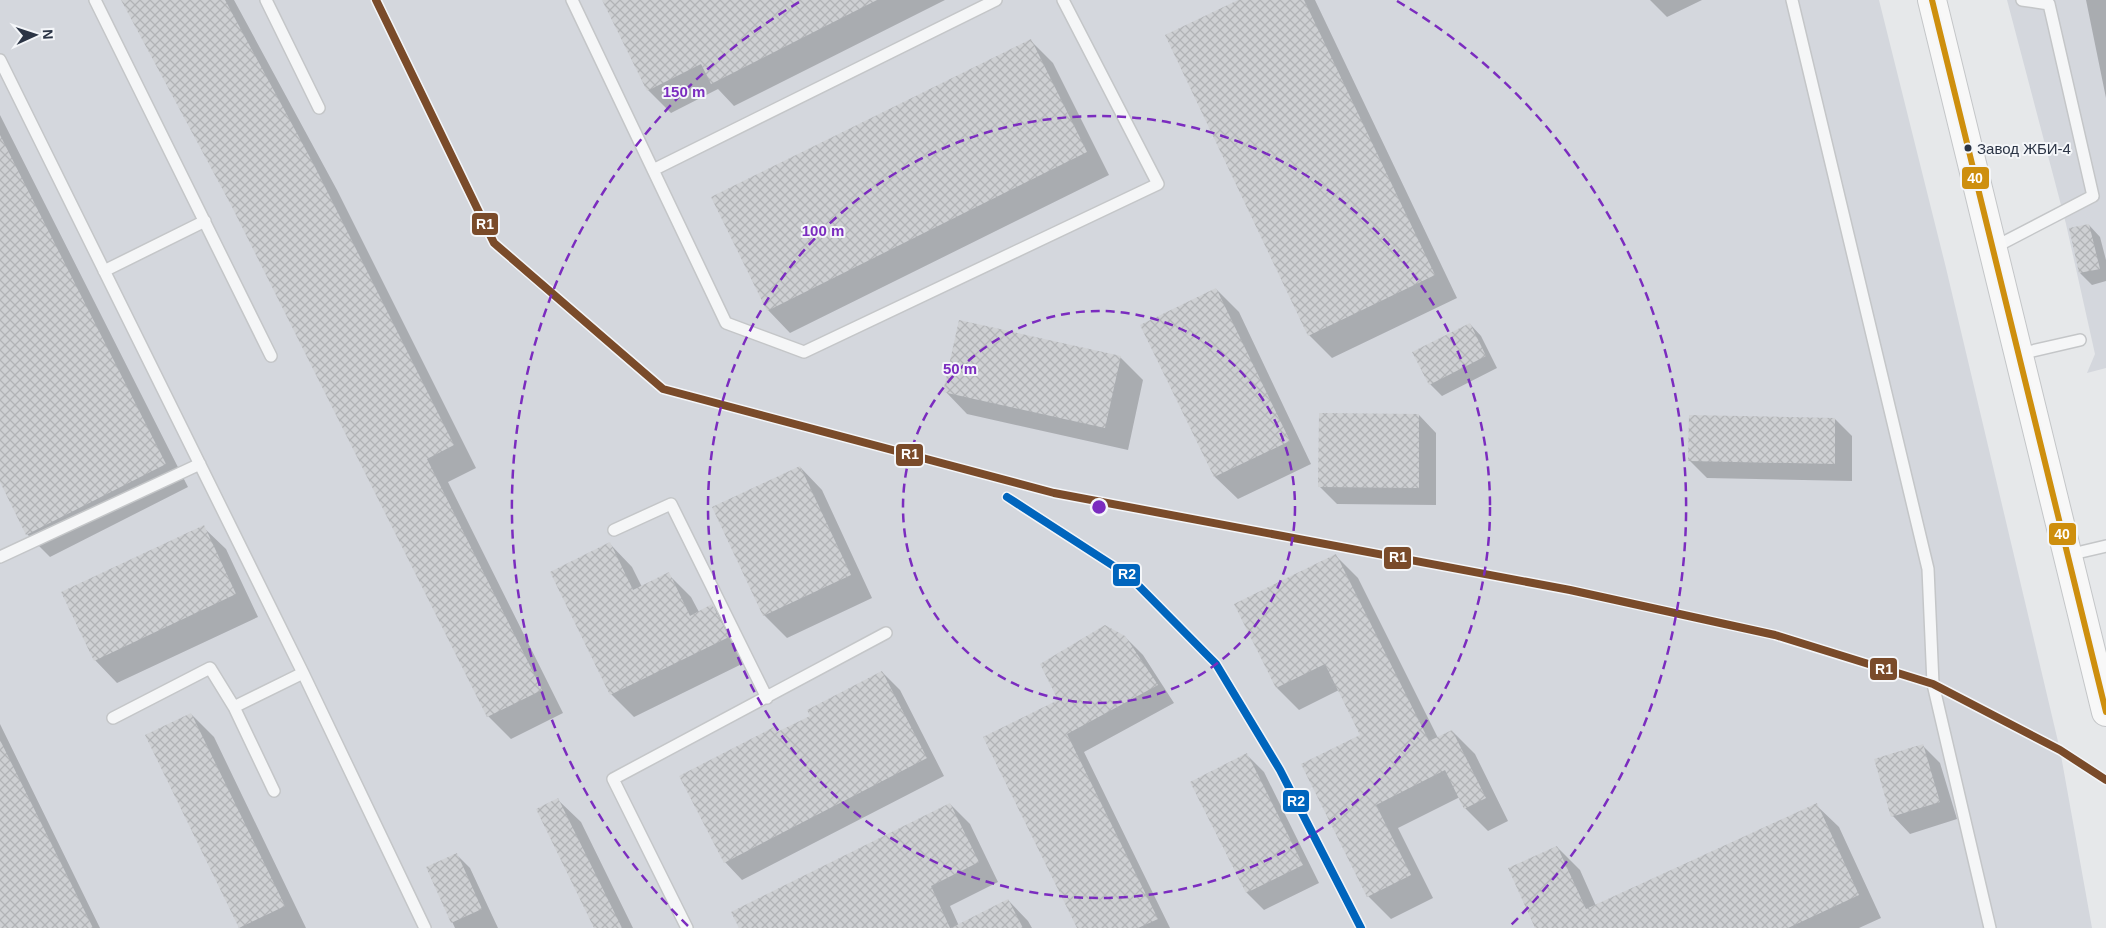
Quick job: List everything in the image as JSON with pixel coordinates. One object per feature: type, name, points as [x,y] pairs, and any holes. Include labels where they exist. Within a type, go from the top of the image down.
[{"type":"main road","points":[[1932,0],[2068,555],[2093,637],[2106,712]]},
{"type":"lane","points":[[95,0],[271,356]]},
{"type":"lane","points":[[266,0],[319,108]]},
{"type":"lane","points":[[572,0],[726,323],[804,352],[1158,184],[1063,0]]},
{"type":"lane","points":[[653,170],[996,0]]},
{"type":"lane","points":[[1792,0],[1928,569],[1933,684],[1990,928]]},
{"type":"lane","points":[[1993,248],[2093,196],[2049,4],[2022,0]]},
{"type":"lane","points":[[0,60],[303,673],[425,928]]},
{"type":"lane","points":[[104,270],[205,221]]},
{"type":"lane","points":[[2019,354],[2080,340]]},
{"type":"lane","points":[[0,557],[200,464]]},
{"type":"lane","points":[[614,530],[671,504],[767,698]]},
{"type":"lane","points":[[2068,555],[2106,546]]},
{"type":"lane","points":[[686,928],[613,779],[886,633]]},
{"type":"lane","points":[[113,718],[210,668],[234,706],[274,791]]},
{"type":"lane","points":[[234,706],[303,673]]},
{"type":"shaded area","points":[[0,0],[1879,0],[1946,268],[2060,750],[2092,928],[0,928]]},
{"type":"shaded area","points":[[2007,0],[2106,0],[2106,368],[2087,373],[2095,354],[2066,224]]},
{"type":"building","points":[[121,0],[225,0],[314,165],[454,445],[427,459],[542,690],[487,717],[232,207]]},
{"type":"building","points":[[602,0],[877,0],[711,84],[701,64],[647,91]]},
{"type":"building","points":[[1238,0],[1304,0],[1435,275],[1308,336],[1165,35]]},
{"type":"building","points":[[1031,39],[1087,152],[767,311],[711,197]]},
{"type":"building","points":[[0,135],[166,464],[26,535],[0,482]]},
{"type":"building","points":[[2089,224],[2100,269],[2079,273],[2069,228]]},
{"type":"building","points":[[1216,288],[1290,441],[1214,477],[1140,325]]},
{"type":"building","points":[[959,320],[1121,356],[1105,428],[943,392]]},
{"type":"building","points":[[1470,323],[1486,356],[1429,385],[1412,352]]},
{"type":"building","points":[[1319,413],[1419,414],[1419,488],[1318,487]]},
{"type":"building","points":[[1689,415],[1835,418],[1835,464],[1688,461]]},
{"type":"building","points":[[800,466],[851,575],[763,616],[712,507]]},
{"type":"building","points":[[204,525],[236,594],[94,661],[61,592]]},
{"type":"building","points":[[610,542],[633,590],[669,572],[690,616],[712,604],[729,637],[610,695],[550,572]]},
{"type":"building","points":[[1336,554],[1429,741],[1452,730],[1486,798],[1464,809],[1445,770],[1376,805],[1411,875],[1367,897],[1301,764],[1360,735],[1325,664],[1276,688],[1234,604]]},
{"type":"building","points":[[1105,625],[1125,636],[1158,685],[1067,734],[1158,919],[1138,928],[1077,928],[983,737],[1058,700],[1040,664]]},
{"type":"building","points":[[882,671],[927,758],[724,863],[679,776],[774,727],[777,732],[810,716],[807,710]]},
{"type":"building","points":[[191,713],[285,906],[239,928],[145,735]]},
{"type":"building","points":[[0,740],[93,928],[0,928]]},
{"type":"building","points":[[1923,744],[1940,802],[1891,817],[1874,759]]},
{"type":"building","points":[[1247,753],[1303,865],[1246,893],[1190,782]]},
{"type":"building","points":[[558,798],[622,928],[594,928],[536,809]]},
{"type":"building","points":[[950,803],[979,862],[931,886],[950,928],[739,928],[731,912]]},
{"type":"building","points":[[1817,803],[1859,895],[1788,928],[1535,928],[1508,868],[1557,846],[1586,909]]},
{"type":"building","points":[[457,853],[482,909],[451,923],[426,867]]},
{"type":"building","points":[[1008,899],[1023,928],[951,928]]},
{"type":"transit line","name":"R1","points":[[376,0],[494,243],[663,389],[1054,493],[1570,590],[1775,635],[1933,684],[2060,750],[2106,780]]},
{"type":"transit line","name":"40","points":[[1932,0],[2106,712]]},
{"type":"transit line","name":"R2","points":[[1007,497],[1129,576],[1216,664],[1280,770],[1361,928]]},
{"type":"place","name":"Завод ЖБИ-4","points":[[1968,148]]}]
